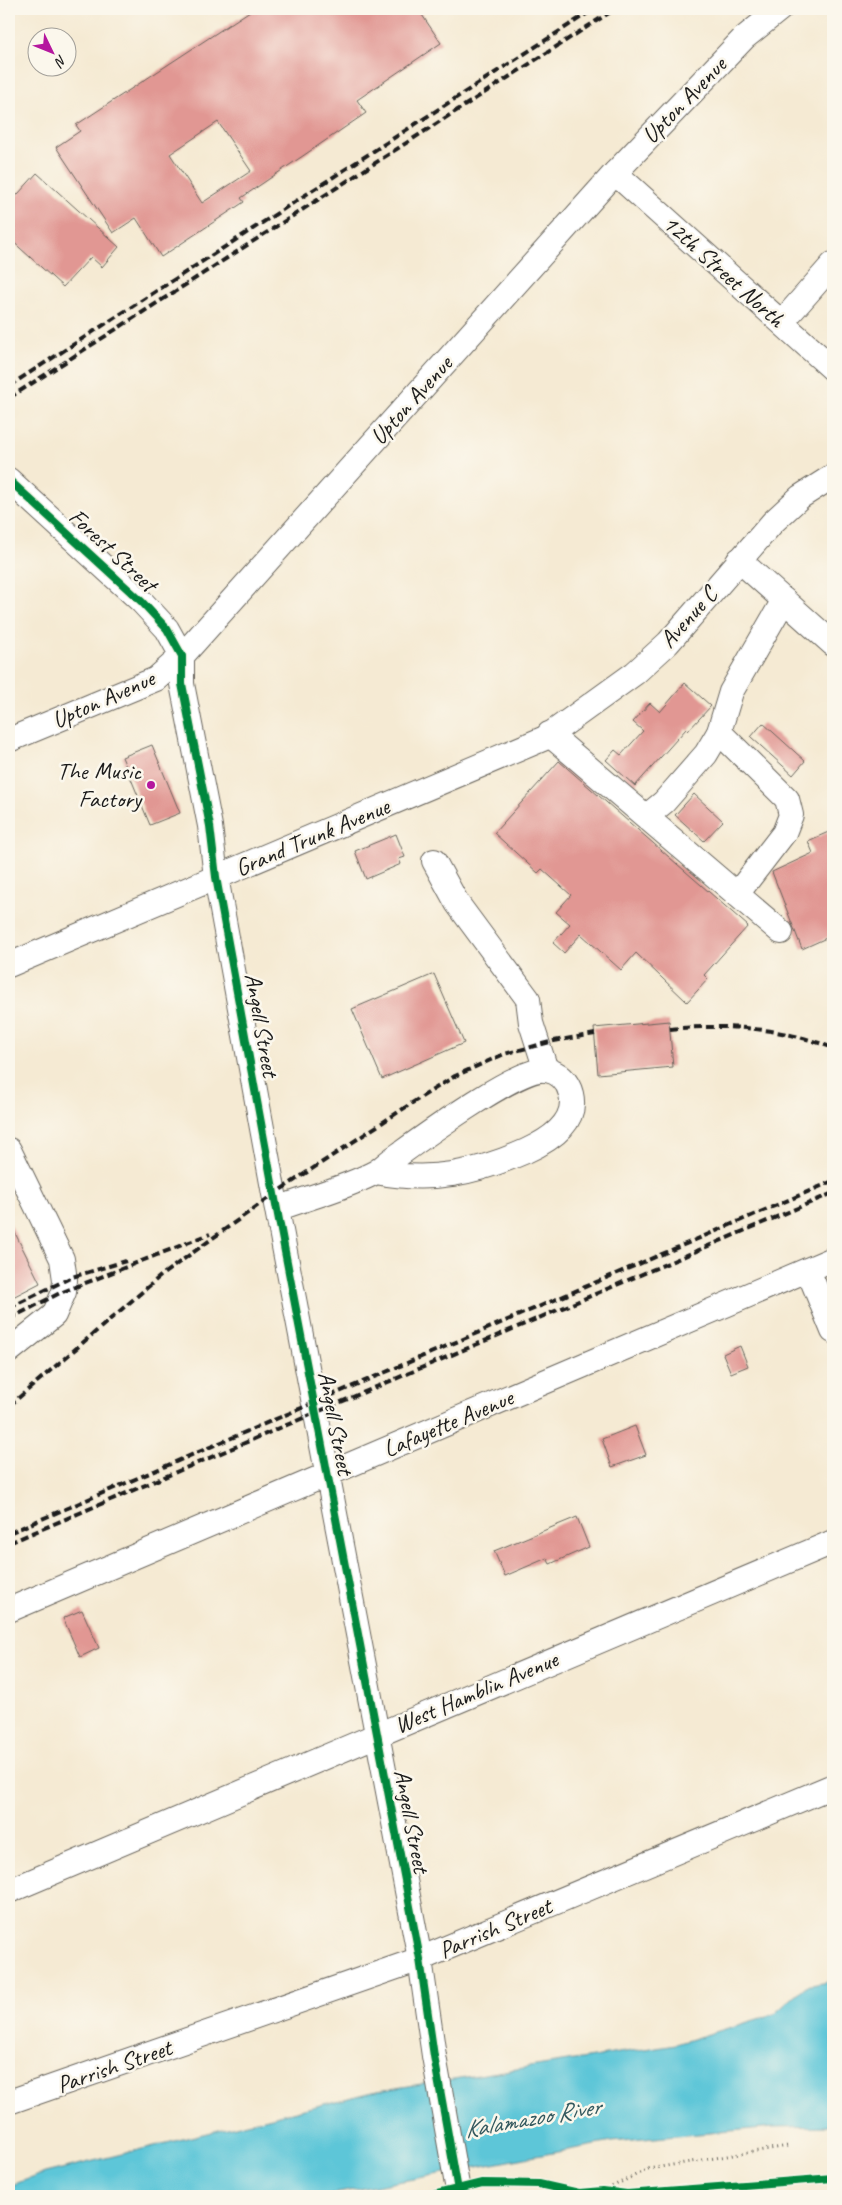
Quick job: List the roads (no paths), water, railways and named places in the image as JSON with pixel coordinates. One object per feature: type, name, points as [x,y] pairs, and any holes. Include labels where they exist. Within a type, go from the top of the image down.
[{"type":"street","name":"Upton Avenue","points":[[9,740],[156,679],[182,656],[615,173],[744,38],[780,9]]},
{"type":"street","name":"12th Street North","points":[[615,173],[833,369]]},
{"type":"street","points":[[782,322],[833,264]]},
{"type":"street","name":"Avenue C","points":[[540,739],[648,661],[668,643],[773,522],[800,497],[833,476]]},
{"type":"street","name":"Forest Street","points":[[9,480],[142,602],[167,630],[182,656]]},
{"type":"street","points":[[739,560],[833,644]]},
{"type":"street","points":[[648,816],[664,802],[706,754],[719,732],[731,692],[784,600]]},
{"type":"street","name":"Angell Street","points":[[182,656],[182,684],[210,826],[216,878],[327,1475],[420,1959],[434,2056],[459,2196]]},
{"type":"street","points":[[719,732],[787,800],[791,815],[784,833],[737,894]]},
{"type":"street","points":[[540,739],[648,816],[782,932]]},
{"type":"street","name":"Grand Trunk Avenue","points":[[9,965],[540,739]]},
{"type":"street","points":[[434,861],[456,903],[528,999],[531,1023],[546,1070]]},
{"type":"street","points":[[277,1209],[376,1172],[402,1152],[513,1080],[530,1072],[546,1070],[560,1075],[569,1087],[573,1102],[570,1116],[560,1131],[540,1145],[470,1172],[444,1176],[402,1177],[376,1172]]},
{"type":"street","points":[[9,1150],[62,1259],[65,1280],[64,1292],[54,1315],[9,1351]]},
{"type":"street","name":"Lafayette Avenue","points":[[9,1610],[833,1260]]},
{"type":"street","points":[[808,1270],[833,1331]]},
{"type":"street","name":"West Hamblin Avenue","points":[[9,1891],[833,1542]]},
{"type":"street","name":"Parrish Street","points":[[9,2102],[420,1959],[833,1786]]},
{"type":"water","name":"Kalamazoo River","points":[[833,1981],[833,2126],[774,2127],[611,2142],[322,2196],[9,2196],[9,2186],[45,2173],[377,2091],[676,2044],[774,2014],[806,1986]]},
{"type":"railway","points":[[9,386],[594,9]]},
{"type":"railway","points":[[9,398],[615,9]]},
{"type":"railway","points":[[670,1029],[732,1027],[773,1031],[793,1035],[833,1048]]},
{"type":"railway","points":[[9,1406],[163,1274],[274,1194],[412,1103],[455,1076],[504,1054],[554,1041],[595,1034]]},
{"type":"railway","points":[[9,1533],[833,1181]]},
{"type":"railway","points":[[9,1543],[833,1193]]},
{"type":"railway","points":[[9,1319],[60,1293],[210,1234]]},
{"type":"railway","points":[[9,1308],[72,1277],[126,1261]]},
{"type":"place","name":"The Music Factory","points":[[151,785]]}]
